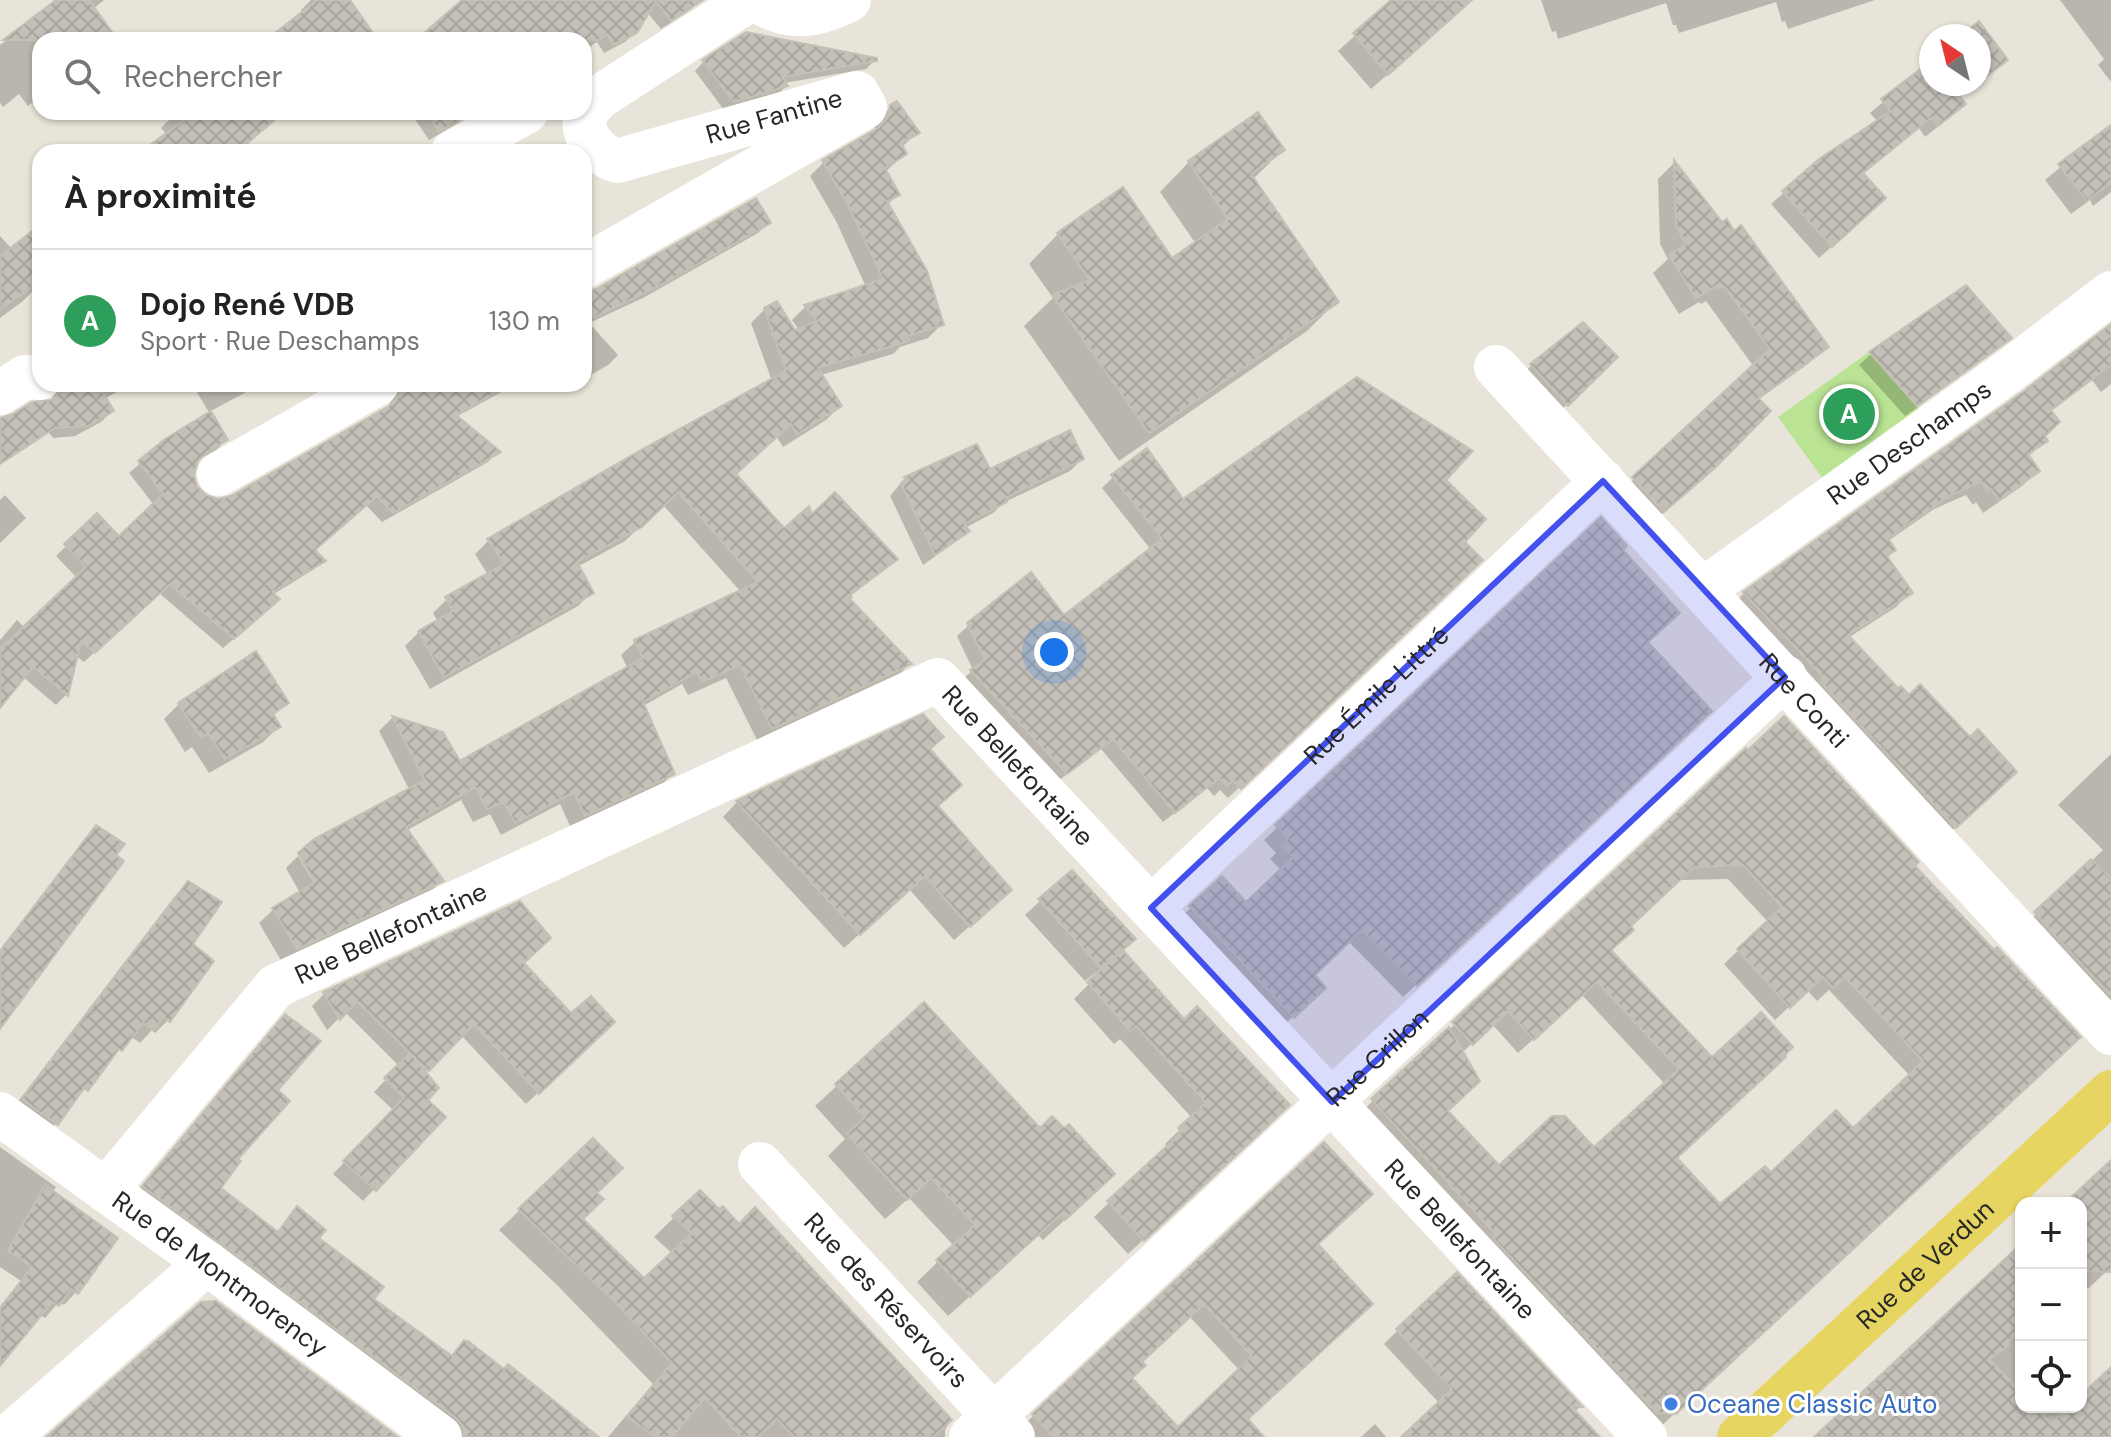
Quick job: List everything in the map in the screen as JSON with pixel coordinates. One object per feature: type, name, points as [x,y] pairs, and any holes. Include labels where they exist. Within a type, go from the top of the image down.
[{"type":"main road","name":"Rue de Verdun","points":[[1739,1437],[2111,1092]]},
{"type":"street","points":[[592,76],[729,0]]},
{"type":"street","name":"Rue Fantine","points":[[592,105],[598,98],[749,0]]},
{"type":"street","points":[[756,0],[768,8],[803,16],[825,12],[849,0]]},
{"type":"street","name":"Rue Fantine","points":[[585,120],[591,143],[604,156],[617,161],[857,93],[865,107],[592,262]]},
{"type":"street","points":[[468,144],[511,120]]},
{"type":"street","name":"Rue Deschamps","points":[[1704,589],[2009,371],[2111,293]]},
{"type":"street","name":"Rue Conti","points":[[1496,367],[2111,1033]]},
{"type":"street","points":[[0,393],[25,377],[32,377]]},
{"type":"street","points":[[219,474],[363,392]]},
{"type":"street","name":"Rue Émile Littré","points":[[1151,908],[1603,481]]},
{"type":"street","name":"Rue Crillon","points":[[992,1430],[1332,1102],[1785,677]]},
{"type":"street","name":"Rue Bellefontaine","points":[[106,1190],[276,986],[938,680],[1645,1437]]},
{"type":"street","name":"Rue de Montmorency","points":[[0,1114],[440,1437]]},
{"type":"street","name":"Rue des Réservoirs","points":[[760,1164],[992,1430]]},
{"type":"street","points":[[8,1437],[207,1263]]},
{"type":"highlighted area","points":[[1603,481],[1785,677],[1332,1102],[1151,908]]},
{"type":"green space","points":[[1869,352],[1921,411],[1823,479],[1778,417]]},
{"type":"building","points":[[56,0],[89,0],[112,32],[32,32],[32,40],[3,40]]},
{"type":"building","points":[[317,0],[350,0],[372,32],[276,32]]},
{"type":"building","points":[[462,0],[703,0],[671,21],[656,1],[637,33],[614,45],[607,34],[599,40],[592,40],[592,32],[425,32]]},
{"type":"building","points":[[1391,0],[1472,0],[1388,75],[1353,33]]},
{"type":"building","points":[[746,32],[877,58],[877,61],[782,77],[788,86],[734,102],[702,60]]},
{"type":"building","points":[[1991,37],[2008,60],[1991,73]]},
{"type":"building","points":[[1919,70],[1919,96],[1960,96],[1966,104],[1938,126],[1931,118],[1863,173],[1886,198],[1832,247],[1782,191],[1819,159],[1891,111],[1881,99]]},
{"type":"building","points":[[897,101],[920,133],[901,143],[907,154],[885,168],[900,195],[887,201],[927,271],[944,325],[907,336],[909,341],[818,368],[842,406],[797,434],[791,424],[736,474],[784,528],[809,506],[812,514],[835,492],[898,559],[850,595],[850,599],[912,664],[772,729],[740,665],[702,682],[697,672],[643,702],[675,774],[585,816],[574,792],[515,823],[504,802],[487,809],[475,787],[406,827],[444,881],[297,949],[272,908],[315,882],[298,853],[314,839],[425,780],[392,716],[443,732],[461,763],[461,760],[643,658],[634,640],[758,582],[678,492],[642,527],[577,562],[594,593],[444,677],[418,631],[453,611],[445,597],[504,564],[487,539],[786,371],[764,308],[777,301],[795,330],[817,321],[804,305],[883,279],[849,207],[822,160],[878,128],[887,119],[890,105]]},
{"type":"building","points":[[1258,112],[1285,150],[1251,174],[1339,302],[1149,433],[1052,295],[1090,280],[1057,233],[1123,187],[1172,258],[1228,219],[1188,161]]},
{"type":"building","points":[[185,120],[275,120],[246,144],[151,144]]},
{"type":"building","points":[[431,120],[460,120],[439,132]]},
{"type":"building","points":[[2111,125],[2111,182],[2087,201],[2058,164]]},
{"type":"building","points":[[1674,160],[1722,222],[1727,219],[1734,231],[1741,225],[1829,347],[1758,398],[1771,411],[1715,468],[1664,512],[1632,477],[1770,349],[1724,286],[1718,289],[1716,286],[1696,298],[1669,255],[1686,244],[1676,226]]},
{"type":"building","points":[[756,198],[771,223],[655,288],[592,318],[592,290]]},
{"type":"building","points":[[32,231],[32,287],[0,309],[0,256]]},
{"type":"building","points":[[1966,285],[2012,338],[1917,406],[1869,352]]},
{"type":"building","points":[[1583,322],[1618,357],[1568,406],[1530,364]]},
{"type":"building","points":[[2111,324],[2111,365],[2051,410],[2060,422],[2045,436],[2048,441],[2028,454],[2040,471],[1999,500],[1991,489],[1988,492],[1981,481],[1951,495],[1888,538],[1896,550],[1887,556],[1913,593],[1848,635],[1898,688],[1901,686],[1909,695],[1920,684],[1970,737],[1978,729],[2017,772],[1956,828],[1820,681],[1824,678],[1743,592],[2024,391]]},
{"type":"building","points":[[1357,377],[1473,451],[1446,480],[1486,519],[1465,542],[1483,560],[1241,789],[1233,780],[1227,786],[1219,778],[1175,813],[1113,739],[1067,774],[970,670],[985,660],[967,623],[1031,572],[1064,615],[1162,539],[1111,475],[1147,448],[1183,499]]},
{"type":"building","points":[[60,392],[103,392],[114,411],[88,426],[55,428],[0,464],[0,418],[32,402],[52,400]]},
{"type":"building","points":[[400,392],[497,392],[456,415],[501,452],[393,513],[377,496],[315,550],[326,561],[272,592],[280,599],[234,639],[170,584],[95,653],[81,641],[68,696],[33,667],[0,708],[0,649],[86,567],[64,544],[97,513],[119,536],[163,494],[138,461],[165,439],[211,411],[228,440],[198,461],[194,475],[197,486],[206,495],[218,499],[231,496],[389,406]]},
{"type":"building","points":[[1070,430],[1084,459],[1005,498],[1007,502],[964,524],[970,531],[935,555],[901,483],[906,479],[904,477],[977,444],[990,469]]},
{"type":"building","points":[[1601,517],[1627,546],[1623,550],[1680,613],[1648,642],[1712,711],[1417,986],[1362,930],[1315,975],[1326,988],[1294,1018],[1189,906],[1222,876],[1246,902],[1293,857],[1282,845],[1288,839],[1275,825]]},
{"type":"building","points":[[256,651],[289,703],[273,714],[281,727],[225,759],[208,733],[201,738],[178,703]]},
{"type":"building","points":[[923,714],[944,737],[930,749],[962,785],[938,806],[1012,890],[970,927],[925,876],[860,935],[736,801]]},
{"type":"building","points":[[1784,716],[1919,862],[1915,866],[1994,950],[1997,947],[2081,1037],[1676,1414],[1657,1413],[1493,1238],[1496,1235],[1371,1099],[1449,1027],[1480,1081],[1448,1111],[1499,1165],[1552,1116],[1565,1116],[1594,1147],[1679,1069],[1597,982],[1534,1040],[1508,1011],[1473,1045],[1452,1022],[1746,748],[1748,750]],"holes":[[[1743,865],[1782,907],[1737,949],[1790,1008],[1823,977],[1833,988],[1845,977],[1923,1061],[1853,1128],[1836,1110],[1771,1172],[1765,1166],[1720,1204],[1677,1158],[1793,1047],[1761,1012],[1712,1057],[1611,950],[1634,930],[1631,926],[1694,867]]]},
{"type":"building","points":[[96,825],[125,844],[116,855],[124,861],[0,1029],[0,951]]},
{"type":"building","points":[[2091,859],[2111,878],[2111,996],[2034,912]]},
{"type":"building","points":[[1072,870],[1136,939],[1123,950],[1184,1019],[1197,1006],[1290,1105],[1144,1241],[1107,1201],[1182,1132],[1178,1128],[1206,1103],[1136,1026],[1130,1031],[1087,982],[1121,951],[1101,968],[1038,899]]},
{"type":"building","points":[[188,881],[222,902],[193,944],[214,961],[170,1022],[163,1017],[154,1031],[143,1023],[88,1091],[84,1088],[58,1125],[22,1099]]},
{"type":"building","points":[[520,901],[551,938],[524,963],[571,1013],[591,996],[615,1022],[539,1094],[474,1024],[429,1071],[412,1055],[439,1088],[428,1100],[446,1117],[376,1191],[343,1161],[404,1098],[384,1078],[410,1053],[357,1001],[340,1020],[323,992]]},
{"type":"building","points":[[924,1002],[1040,1128],[1052,1116],[1064,1128],[1069,1124],[1115,1174],[1065,1220],[1060,1215],[970,1297],[936,1260],[975,1225],[931,1178],[907,1200],[847,1134],[865,1117],[835,1084]]},
{"type":"building","points":[[285,1014],[321,1041],[278,1090],[290,1101],[238,1159],[241,1161],[221,1188],[278,1232],[297,1206],[326,1230],[319,1238],[384,1287],[374,1299],[452,1356],[464,1340],[504,1369],[508,1364],[599,1437],[464,1437],[463,1426],[455,1417],[142,1186]]},
{"type":"building","points":[[593,1138],[623,1168],[597,1193],[604,1199],[583,1219],[644,1278],[692,1233],[672,1216],[700,1190],[719,1209],[723,1206],[739,1224],[755,1207],[952,1420],[933,1437],[794,1437],[777,1419],[758,1437],[741,1437],[705,1398],[672,1437],[655,1437],[627,1416],[672,1363],[616,1303],[518,1209]]},
{"type":"building","points":[[1324,1142],[1373,1194],[1318,1244],[1373,1304],[1248,1419],[1264,1437],[1053,1437],[1032,1414]],"holes":[[[1204,1304],[1252,1356],[1178,1427],[1132,1378],[1146,1365],[1142,1362]]]},
{"type":"building","points":[[2111,1160],[2111,1272],[2087,1271],[2087,1197],[2071,1197]]},
{"type":"building","points":[[45,1185],[118,1238],[78,1294],[71,1289],[59,1306],[52,1302],[0,1366],[0,1308],[32,1267],[8,1251]]},
{"type":"building","points":[[2015,1250],[2015,1335],[2008,1341],[2009,1345],[1989,1359],[2015,1386],[2015,1413],[2041,1413],[2051,1424],[2062,1413],[2087,1413],[2087,1389],[2111,1367],[2111,1437],[1814,1437]]},
{"type":"building","points":[[1457,1272],[1583,1407],[1571,1406],[1600,1437],[1401,1437],[1452,1389],[1396,1329]]},
{"type":"building","points":[[216,1301],[398,1437],[46,1437],[201,1302]]},
{"type":"place","name":"Dojo René VDB","points":[[1849,414]]},
{"type":"place","name":"Oceane Classic Auto","points":[[1671,1404]]}]
